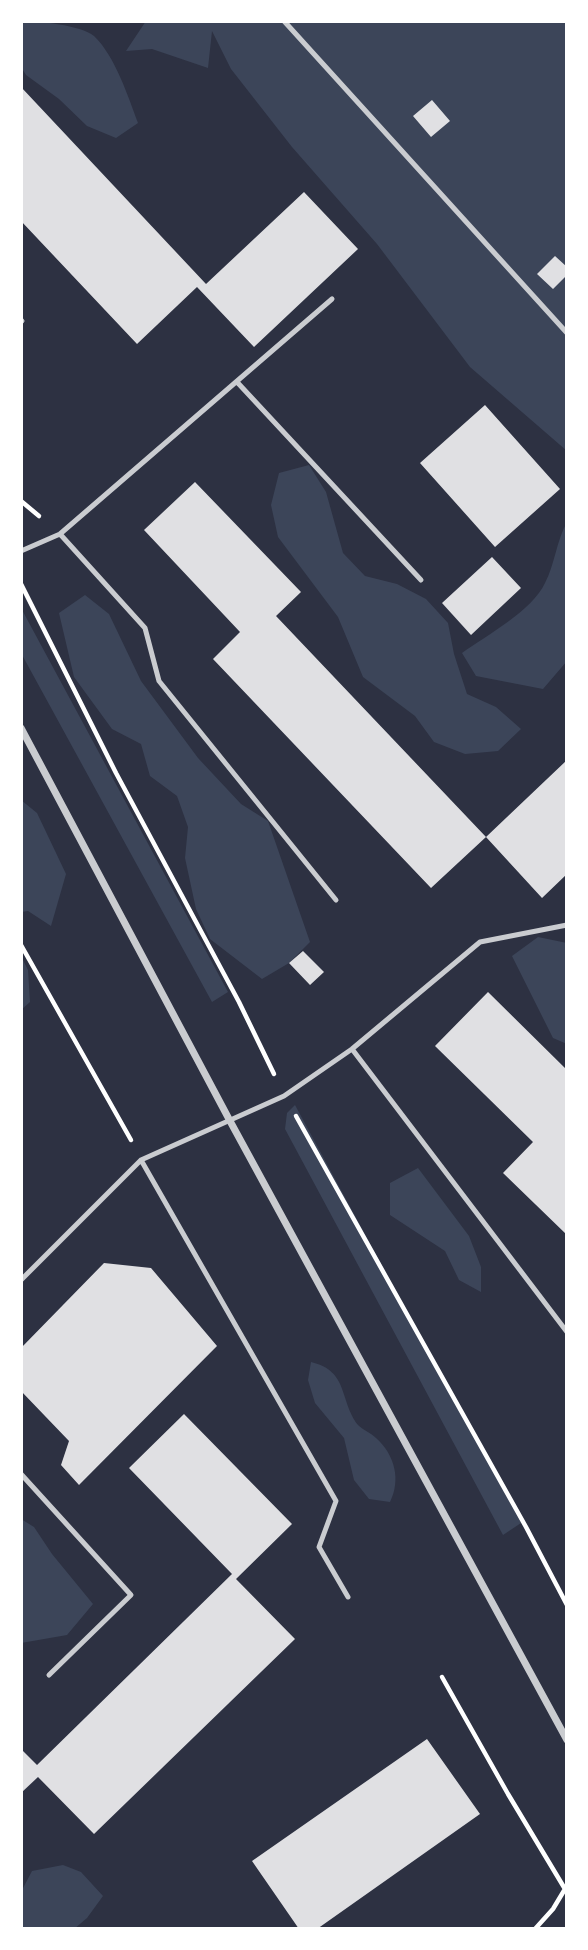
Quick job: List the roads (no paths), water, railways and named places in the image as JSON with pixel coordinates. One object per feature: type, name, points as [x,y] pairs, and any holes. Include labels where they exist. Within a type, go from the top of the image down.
[{"type":"street","points":[[21,728],[230,1121],[567,1741]]},
{"type":"lane","points":[[284,21],[567,333]]},
{"type":"lane","points":[[21,551],[60,534],[332,299]]},
{"type":"lane","points":[[237,382],[421,580]]},
{"type":"lane","points":[[60,534],[145,628],[159,681],[336,900]]},
{"type":"lane","points":[[21,1280],[142,1160],[284,1096],[352,1049],[480,942],[567,925]]},
{"type":"lane","points":[[352,1049],[567,1332]]},
{"type":"lane","points":[[142,1160],[335,1501],[319,1547],[348,1597]]},
{"type":"lane","points":[[21,1474],[131,1595],[49,1675]]}]
